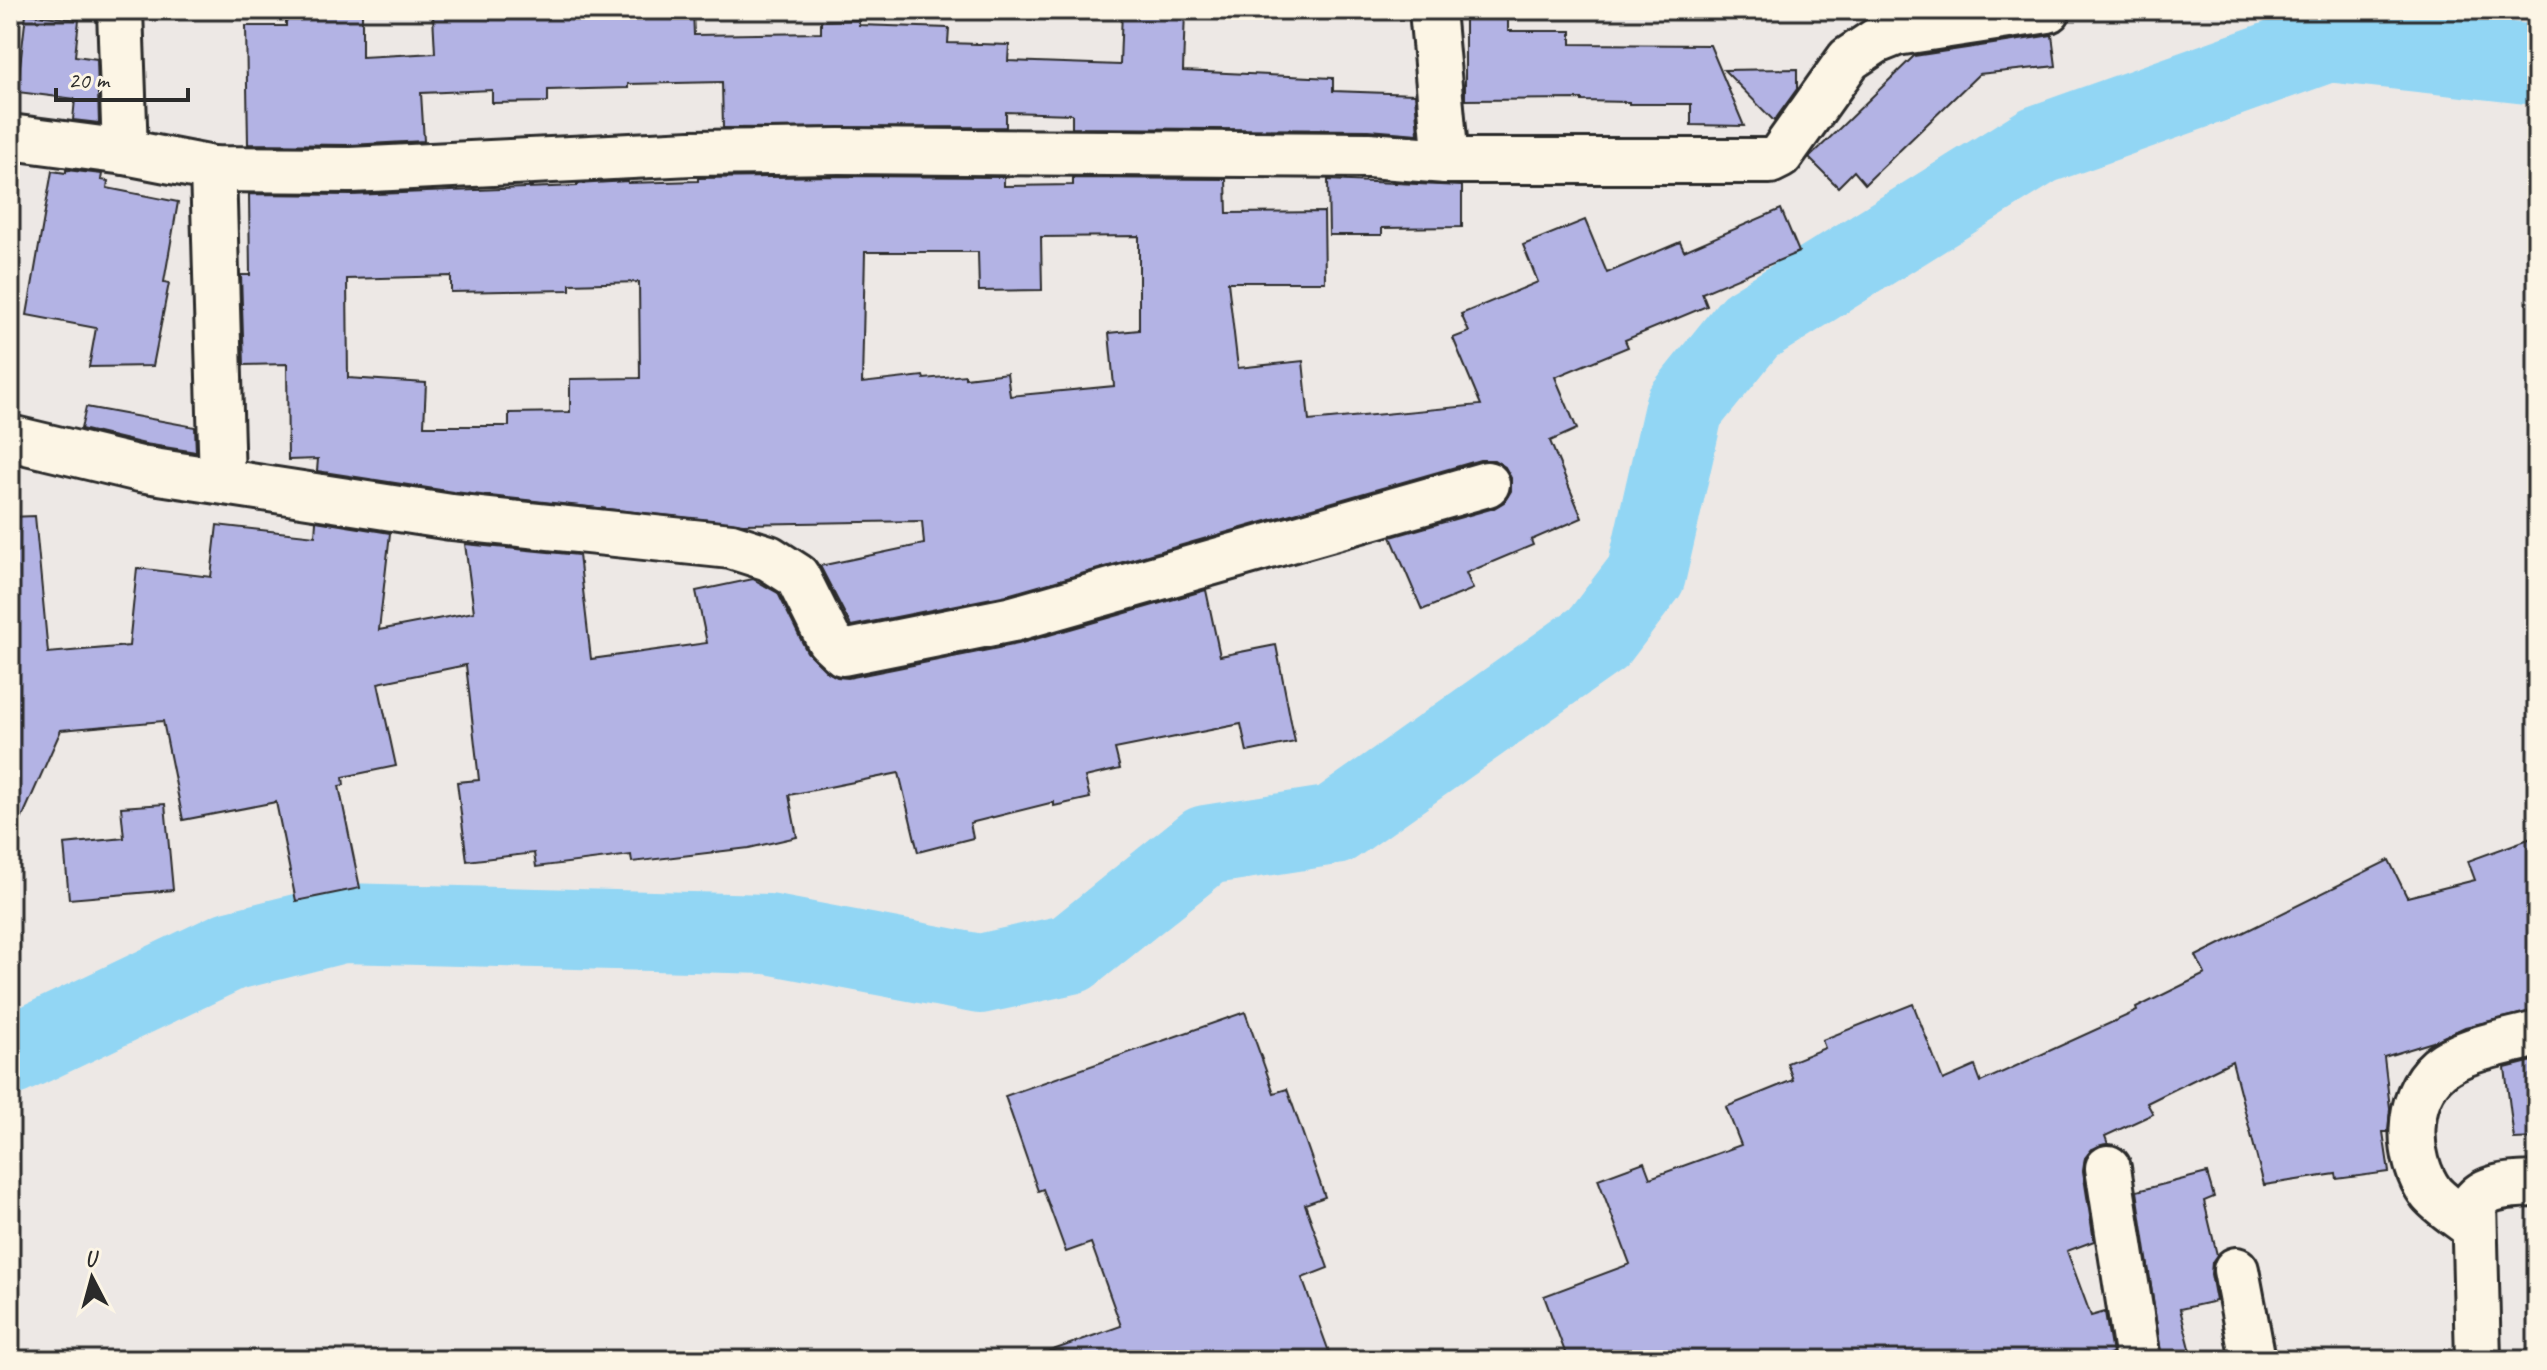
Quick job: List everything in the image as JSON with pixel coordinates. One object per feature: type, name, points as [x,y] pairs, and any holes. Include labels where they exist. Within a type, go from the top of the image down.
[{"type":"street","points":[[120,10],[125,152]]},
{"type":"street","points":[[1432,10],[1446,161]]},
{"type":"street","points":[[10,137],[125,152],[213,169],[351,170],[691,153],[839,151],[1393,155],[1446,161],[1770,161],[1780,156],[1849,59],[1876,41],[1896,33],[2048,10]]},
{"type":"street","points":[[213,169],[222,481]]},
{"type":"street","points":[[10,438],[140,469],[451,517],[731,546],[769,558],[797,576],[829,640],[843,653],[1013,619],[1487,484]]},
{"type":"street","points":[[2474,1228],[2433,1195],[2421,1176],[2412,1138],[2419,1101],[2430,1079],[2440,1068],[2461,1056],[2537,1034]]},
{"type":"street","points":[[2108,1168],[2138,1360]]},
{"type":"street","points":[[2478,1360],[2474,1202],[2488,1190],[2537,1184]]},
{"type":"street","points":[[2236,1270],[2253,1360]]},
{"type":"building","points":[[286,10],[362,10],[362,57],[435,53],[433,15],[490,10],[693,10],[694,35],[821,33],[821,21],[859,20],[859,25],[949,28],[948,43],[1009,45],[1008,61],[1120,65],[1122,10],[1185,10],[1183,71],[1333,78],[1333,91],[1415,94],[1418,134],[1369,130],[1072,128],[1072,114],[1006,112],[1006,127],[723,128],[722,82],[548,90],[548,102],[492,103],[492,90],[421,93],[424,141],[350,145],[248,144],[246,26],[286,26]]},
{"type":"building","points":[[1465,13],[1508,14],[1508,31],[1571,31],[1571,44],[1710,45],[1744,126],[1691,125],[1691,104],[1629,104],[1582,99],[1465,100]]},
{"type":"building","points":[[26,14],[79,20],[75,56],[97,59],[99,123],[73,120],[75,99],[17,92]]},
{"type":"building","points":[[2052,35],[2056,66],[1979,74],[1865,184],[1854,171],[1838,187],[1809,158],[1914,56]]},
{"type":"building","points":[[1797,69],[1797,89],[1774,121],[1724,70]]},
{"type":"building","points":[[66,170],[102,174],[101,180],[108,181],[107,188],[178,202],[164,282],[169,283],[153,366],[89,367],[96,328],[27,315],[52,171],[66,173]]},
{"type":"building","points":[[1004,177],[1004,186],[1073,185],[1073,178],[1226,179],[1227,213],[1324,212],[1325,282],[1228,282],[1238,368],[1303,361],[1309,421],[1481,405],[1453,338],[1469,332],[1461,314],[1538,282],[1523,245],[1585,220],[1607,273],[1680,242],[1684,251],[1781,209],[1799,252],[1702,293],[1707,306],[1625,340],[1628,347],[1555,377],[1577,429],[1550,441],[1582,518],[1531,540],[1533,545],[1466,573],[1473,589],[1422,610],[1391,537],[1494,508],[1504,502],[1511,491],[1511,478],[1505,467],[1494,460],[1480,460],[1007,595],[851,626],[820,566],[924,544],[922,521],[743,524],[454,492],[317,471],[318,459],[288,460],[287,364],[244,365],[241,275],[250,275],[249,194],[352,195],[577,186],[628,181],[698,181],[698,178]],"holes":[[[1139,236],[1139,330],[1109,333],[1114,386],[1010,396],[1007,373],[965,378],[965,375],[924,379],[923,376],[862,383],[865,252],[978,252],[979,291],[1042,290],[1041,237]],[[451,276],[451,292],[570,290],[570,284],[639,282],[640,378],[570,379],[570,412],[509,413],[509,426],[424,426],[426,383],[348,378],[347,279]]]},
{"type":"building","points":[[1328,180],[1462,186],[1462,227],[1382,228],[1382,235],[1329,235]]},
{"type":"building","points":[[86,407],[195,427],[196,452],[81,429]]},
{"type":"building","points":[[35,516],[48,653],[129,646],[137,568],[211,577],[217,525],[315,536],[316,521],[390,533],[379,630],[474,612],[465,544],[579,555],[591,659],[707,643],[696,591],[753,579],[778,593],[807,652],[826,671],[848,678],[1018,644],[1206,590],[1220,656],[1276,645],[1295,742],[1247,752],[1241,724],[1115,749],[1120,769],[1085,777],[1090,798],[1054,806],[1054,802],[970,823],[973,838],[918,852],[899,773],[789,795],[797,837],[749,848],[632,862],[631,855],[536,867],[534,853],[467,861],[457,782],[479,780],[466,665],[378,683],[396,766],[343,777],[344,785],[339,786],[360,888],[296,901],[276,802],[183,820],[163,721],[61,730],[10,845],[10,517]]},
{"type":"building","points":[[165,804],[173,890],[69,899],[64,844],[124,838],[121,807]]},
{"type":"building","points":[[2537,836],[2537,1010],[2465,1027],[2433,1042],[2384,1057],[2390,1108],[2388,1132],[2383,1132],[2389,1172],[2337,1179],[2336,1174],[2264,1185],[2232,1061],[2147,1103],[2153,1114],[2105,1136],[2108,1144],[2092,1149],[2085,1158],[2083,1171],[2094,1241],[2067,1251],[2091,1316],[2105,1312],[2112,1354],[2096,1360],[1568,1360],[1544,1296],[1630,1264],[1598,1179],[1644,1162],[1650,1178],[1741,1145],[1726,1107],[1793,1080],[1787,1063],[1825,1048],[1822,1040],[1913,1004],[1943,1080],[1975,1066],[1981,1082],[2137,1011],[2136,1008],[2205,974],[2196,956],[2389,860],[2407,897],[2475,880],[2468,861]]},
{"type":"building","points":[[1245,1012],[1274,1093],[1287,1089],[1325,1197],[1305,1204],[1328,1268],[1302,1278],[1332,1360],[1040,1360],[1039,1355],[1121,1326],[1091,1243],[1066,1252],[1043,1189],[1038,1191],[1005,1096]]},
{"type":"building","points":[[2537,1060],[2537,1138],[2514,1139],[2505,1068]]},
{"type":"building","points":[[2207,1173],[2214,1197],[2204,1201],[2217,1255],[2212,1262],[2211,1274],[2216,1301],[2180,1309],[2193,1360],[2162,1360],[2137,1191]]},
{"type":"waterway","points":[[10,1056],[230,951],[342,923],[768,934],[980,974],[1071,954],[1206,845],[1334,825],[1598,638],[1646,575],[1684,408],[1750,326],[2039,145],[2328,42],[2537,65]]}]
